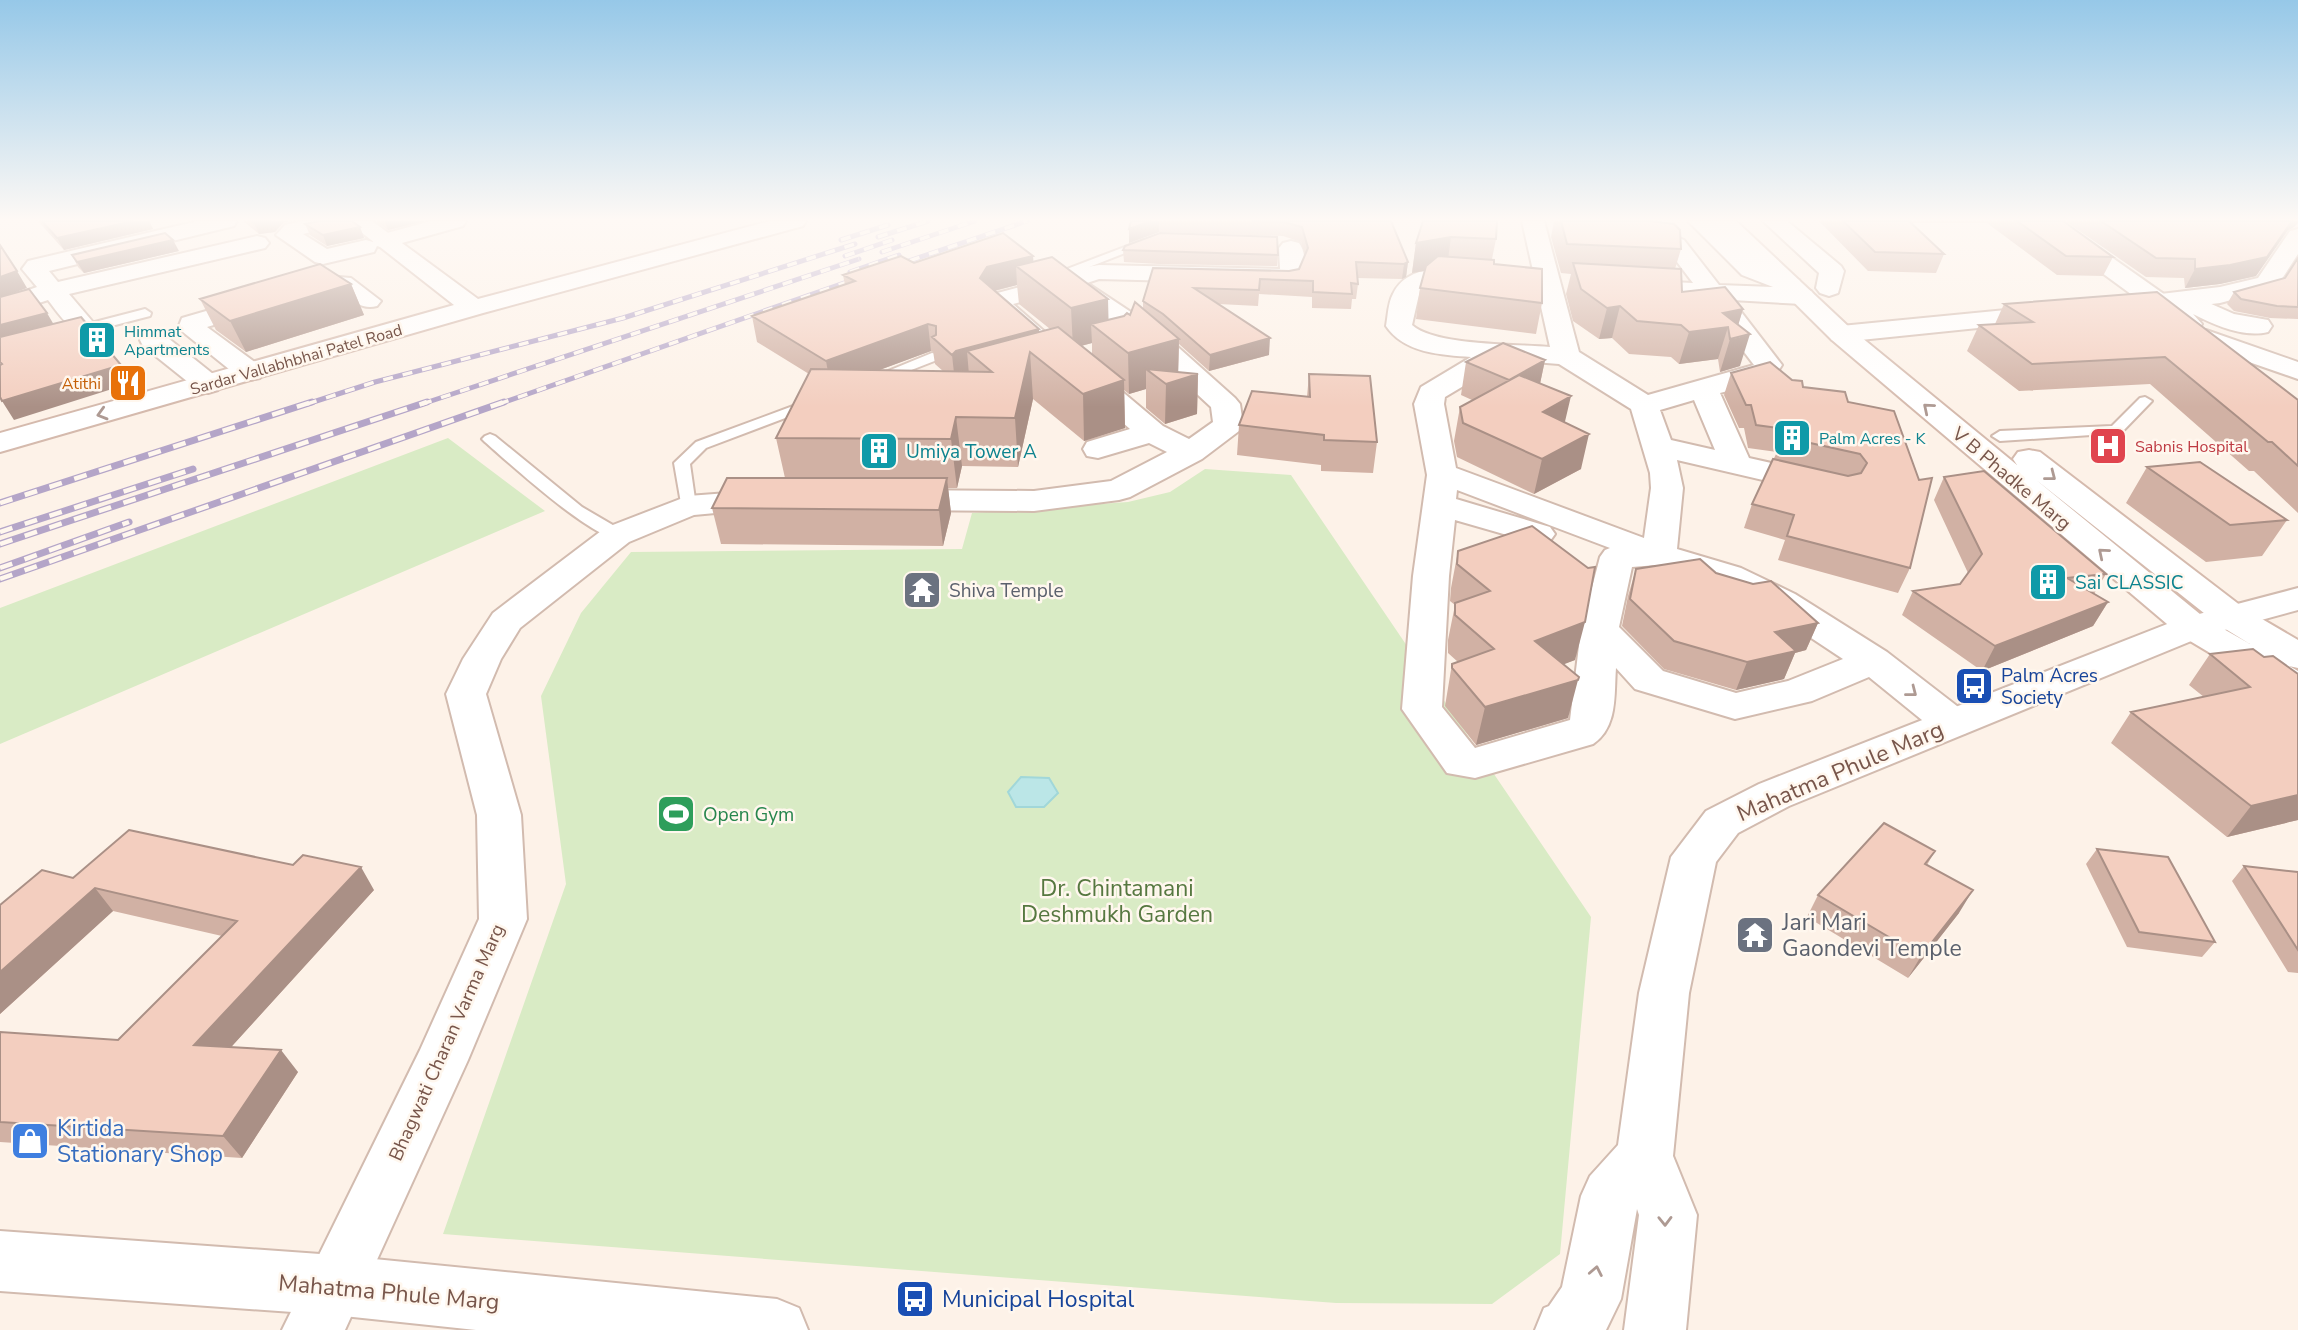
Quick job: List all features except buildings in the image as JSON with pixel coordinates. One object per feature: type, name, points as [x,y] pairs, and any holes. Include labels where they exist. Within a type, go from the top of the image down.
[{"type":"street","points":[[47,283],[79,321]]},
{"type":"street","points":[[0,309],[54,290],[84,283]]},
{"type":"street","points":[[250,372],[191,328],[191,324],[327,283]]},
{"type":"street","points":[[343,283],[368,302]]},
{"type":"street","points":[[435,283],[474,308]]},
{"type":"street","name":"Sardar Vallabhbhai Patel Road","points":[[0,443],[566,283]]},
{"type":"street","points":[[1074,283],[999,300],[999,305],[1057,356],[1152,432],[1191,452]]},
{"type":"street","points":[[858,500],[1034,501],[1119,490],[1191,452],[1228,425],[1225,404],[1090,283]]},
{"type":"street","points":[[1416,283],[1406,292],[1399,326],[1403,332],[1427,342],[1566,356],[1644,405],[1666,472],[1667,488],[1660,555]]},
{"type":"street","points":[[1548,283],[1566,356]]},
{"type":"street","points":[[1644,405],[1763,373],[1768,365],[1705,283]]},
{"type":"street","points":[[1788,283],[1807,290]]},
{"type":"street","name":"V B Phadke Marg","points":[[1802,283],[1841,334],[2298,688]]},
{"type":"street","points":[[1602,287],[1712,292],[1807,290],[1816,283]]},
{"type":"street","points":[[2143,283],[2173,302],[2228,321],[2259,326]]},
{"type":"street","points":[[2094,309],[2220,295],[2267,283]]},
{"type":"street","name":"V B Phadke Marg","points":[[1807,290],[1877,330],[2213,622],[2298,656]]},
{"type":"street","points":[[2173,302],[2206,338],[2212,353],[2230,367]]},
{"type":"street","points":[[1841,334],[2067,312]]},
{"type":"street","points":[[2206,338],[2298,371]]},
{"type":"street","points":[[153,340],[208,384]]},
{"type":"street","points":[[1057,356],[1102,351]]},
{"type":"street","points":[[1502,351],[1431,393],[1429,404],[1441,489],[1431,576],[1422,709],[1456,759],[1462,763],[1475,763],[1579,734],[1588,728],[1592,716],[1600,629],[1617,557]]},
{"type":"street","points":[[1704,389],[1735,464]]},
{"type":"street","points":[[1098,449],[1152,432]]},
{"type":"street","points":[[1657,446],[1839,487]]},
{"type":"street","points":[[1441,489],[1730,575],[1782,602],[1873,661],[1952,723]]},
{"type":"street","points":[[1441,489],[1617,557],[1660,555]]},
{"type":"street","name":"Bhagwati Charan Varma Marg","points":[[323,1308],[442,1060],[503,919],[499,815],[466,694],[482,659],[506,621],[617,535],[688,506],[749,500],[803,500]]},
{"type":"street","name":"Mahatma Phule Marg","points":[[1645,1156],[1664,993],[1694,857],[1722,822],[1774,795],[1952,723],[2213,622],[2298,599]]},
{"type":"street","points":[[1600,629],[1649,680],[1735,706],[1798,692],[1873,661]]},
{"type":"street","points":[[1569,1330],[1590,1299],[1610,1196],[1645,1156],[1668,1215],[1655,1330]]},
{"type":"street","name":"Mahatma Phule Marg","points":[[0,1261],[323,1308],[777,1330]]},
{"type":"lane","points":[[53,337],[145,313]]},
{"type":"lane","points":[[855,386],[932,357]]},
{"type":"lane","points":[[688,506],[682,463],[701,445],[829,396]]},
{"type":"lane","points":[[2000,436],[2116,430],[2145,401]]},
{"type":"lane","points":[[490,439],[576,510],[617,535]]},
{"type":"green space","points":[[448,438],[545,511],[0,744],[0,608]]},
{"type":"green space","name":"Dr. Chintamani Deshmukh Garden","points":[[1205,469],[1291,475],[1591,917],[1560,1254],[1492,1304],[1336,1303],[443,1234],[566,884],[541,696],[581,613],[631,552],[962,549],[972,513],[1128,502],[1170,492]]},
{"type":"water","points":[[1021,777],[1049,778],[1058,793],[1044,807],[1016,807],[1008,792]]},
{"type":"railway","points":[[307,404],[375,382],[623,318],[733,283]]},
{"type":"railway","points":[[422,404],[786,283]]},
{"type":"railway","points":[[499,404],[844,283]]},
{"type":"railway","points":[[0,503],[312,402]]},
{"type":"railway","points":[[0,544],[427,402]]},
{"type":"railway","points":[[0,579],[504,402]]},
{"type":"railway","points":[[0,532],[193,469]]},
{"type":"railway","points":[[0,568],[129,522]]},
{"type":"place","name":"Himmat Apartments","points":[[97,340]]},
{"type":"place","name":"Atithi","points":[[128,383]]},
{"type":"place","name":"Palm Acres - K","points":[[1792,438]]},
{"type":"place","name":"Sabnis Hospital","points":[[2108,446]]},
{"type":"place","name":"Umiya Tower A","points":[[879,451]]},
{"type":"place","name":"Sai CLASSIC","points":[[2048,582]]},
{"type":"place","name":"Shiva Temple","points":[[922,590]]},
{"type":"place","name":"Palm Acres Society","points":[[1974,686]]},
{"type":"place","name":"Open Gym","points":[[676,814]]},
{"type":"place","name":"Jari Mari Gaondevi Temple","points":[[1755,935]]},
{"type":"place","name":"Kirtida Stationary Shop","points":[[30,1141]]},
{"type":"place","name":"Municipal Hospital","points":[[915,1299]]}]
